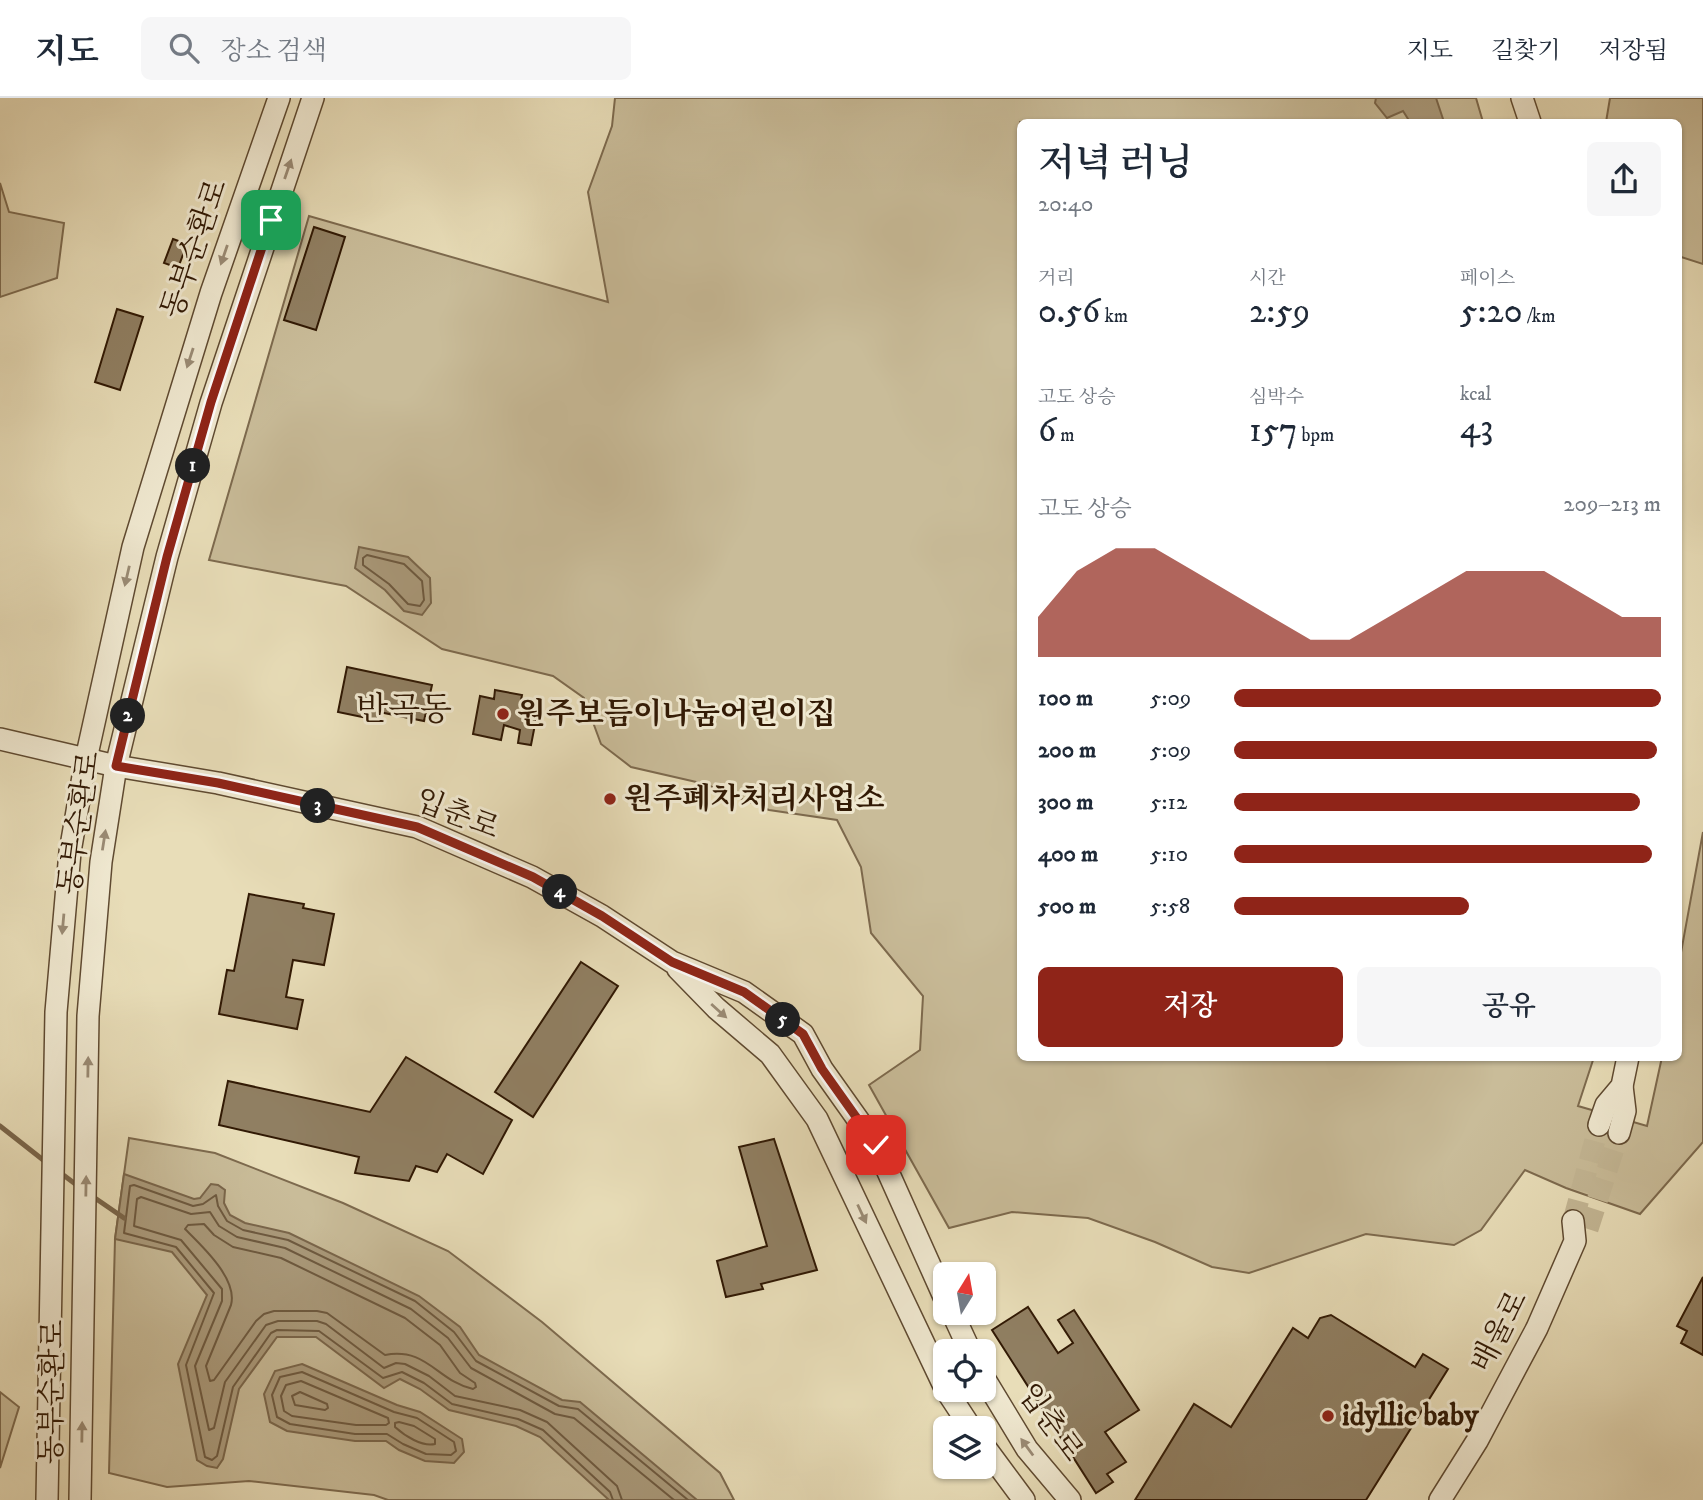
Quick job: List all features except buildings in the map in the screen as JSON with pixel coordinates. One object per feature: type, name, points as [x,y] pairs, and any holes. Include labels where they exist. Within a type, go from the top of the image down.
[{"type":"street","name":"동부순환로","points":[[47,1500],[56,1012],[70,852],[86,759],[133,547],[211,293],[279,98]]},
{"type":"street","name":"동부순환로","points":[[80,1500],[88,1016],[101,862],[116,766],[167,557],[243,303],[313,98]]},
{"type":"street","points":[[1522,98],[1529,119]]},
{"type":"street","points":[[211,293],[243,303]]},
{"type":"street","name":"입춘로","points":[[0,739],[116,766],[218,783],[417,827],[533,877],[602,916],[672,962],[744,992],[803,1034],[822,1069],[876,1145],[933,1272]]},
{"type":"street","name":"입춘로","points":[[672,962],[716,1008],[770,1054],[817,1119],[933,1364]]},
{"type":"street","points":[[1609,1129],[1606,1105],[1622,1086],[1627,1061]]},
{"type":"street","name":"배울로","points":[[1440,1500],[1477,1441],[1537,1328],[1579,1230]]},
{"type":"street","name":"입춘로","points":[[996,1398],[1027,1449],[1070,1500]]},
{"type":"street","points":[[996,1462],[1024,1500]]},
{"type":"shaded area","points":[[615,98],[1476,98],[1482,119],[1017,119],[1017,1061],[1593,1061],[1578,1106],[1647,1126],[1661,1061],[1682,1061],[1682,947],[1703,832],[1703,1142],[1640,1214],[1566,1188],[1525,1170],[1481,1230],[1454,1245],[1366,1234],[1249,1273],[1212,1267],[1155,1242],[1088,1218],[1012,1212],[949,1228],[869,1085],[920,1050],[923,996],[871,933],[861,867],[837,820],[769,810],[705,784],[631,767],[601,744],[584,698],[553,676],[442,649],[346,586],[209,560],[309,216],[608,302],[588,192],[612,126]]},
{"type":"shaded area","points":[[1610,98],[1703,98],[1703,264],[1682,257],[1682,119],[1606,119]]},
{"type":"shaded area","points":[[0,183],[9,212],[64,223],[57,278],[0,297]]},
{"type":"shaded area","points":[[129,1138],[215,1153],[343,1203],[448,1251],[542,1322],[720,1473],[734,1500],[388,1500],[374,1495],[249,1481],[167,1487],[109,1473],[115,1239]]},
{"type":"shaded area","points":[[0,1392],[19,1407],[0,1468]]},
{"type":"water","points":[[1376,98],[1436,98],[1443,119],[1408,119],[1403,111],[1387,118],[1375,103]]},
{"type":"water","points":[[359,547],[408,557],[430,578],[431,603],[422,615],[404,611],[385,590],[355,568]]},
{"type":"water","points":[[124,1174],[194,1199],[200,1198],[211,1184],[218,1185],[225,1190],[224,1203],[230,1215],[245,1223],[289,1233],[419,1296],[460,1327],[479,1355],[562,1400],[580,1402],[697,1500],[609,1500],[540,1437],[516,1426],[449,1410],[420,1389],[400,1379],[384,1388],[316,1337],[277,1337],[239,1389],[223,1459],[217,1468],[207,1466],[197,1460],[178,1364],[207,1295],[172,1252],[115,1239]]},
{"type":"water","points":[[302,1364],[397,1405],[420,1412],[462,1439],[464,1452],[454,1463],[425,1461],[386,1441],[355,1441],[287,1431],[270,1422],[264,1394],[275,1371]]},
{"type":"waterway","points":[[0,1126],[47,1163]]},
{"type":"waterway","points":[[58,1171],[78,1186]]},
{"type":"waterway","points":[[92,1196],[124,1218]]},
{"type":"tunnel","points":[[1573,1221],[1599,1125]]},
{"type":"tunnel","points":[[1588,1229],[1619,1133]]},
{"type":"place","name":"원주보듬이나눔어린이집","points":[[503,714]]},
{"type":"place","name":"원주폐차처리사업소","points":[[610,799]]},
{"type":"place","name":"idyllic baby","points":[[1328,1416]]},
{"type":"district","name":"반곡동","points":[[404,710]]},
{"type":"route","points":[[271,220],[211,402],[167,557],[116,766],[218,783],[417,827],[533,877],[602,916],[672,962],[744,992],[803,1034],[822,1069],[876,1145]]}]
